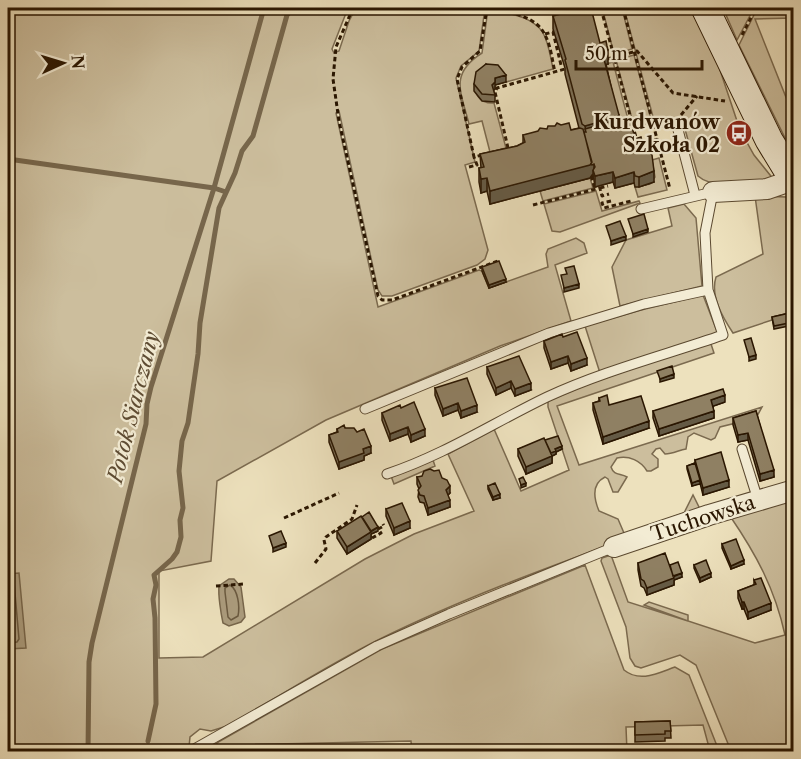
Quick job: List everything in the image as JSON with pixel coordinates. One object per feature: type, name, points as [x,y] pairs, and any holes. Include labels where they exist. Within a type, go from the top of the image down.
[{"type":"street","points":[[704,194],[767,189],[793,181],[769,140],[705,8]]},
{"type":"street","name":"Tuchowska","points":[[614,547],[794,490]]},
{"type":"lane","points":[[387,474],[438,454],[549,396],[603,375],[723,335],[708,290],[704,194],[677,126]]},
{"type":"lane","points":[[640,204],[673,201],[704,194]]},
{"type":"lane","points":[[365,409],[517,345],[580,323],[644,304],[708,290]]},
{"type":"lane","points":[[742,449],[758,500]]},
{"type":"lane","points":[[189,752],[377,646],[614,547]]},
{"type":"path","points":[[353,8],[336,47],[333,79],[339,122],[378,296],[382,300],[392,300],[498,261]]},
{"type":"path","points":[[477,165],[457,79],[462,67],[480,51],[487,8],[522,16],[534,23],[545,34],[557,73]]},
{"type":"path","points":[[623,8],[673,201]]},
{"type":"path","points":[[741,35],[756,8]]},
{"type":"path","points":[[603,16],[633,127],[636,147],[658,139]]},
{"type":"path","points":[[545,34],[553,32],[561,65]]},
{"type":"path","points":[[607,59],[637,51],[673,93],[729,101]]},
{"type":"path","points":[[500,150],[511,148],[494,89],[565,69]]},
{"type":"path","points":[[633,127],[649,123]]},
{"type":"path","points":[[474,157],[490,153]]},
{"type":"path","points":[[469,167],[486,163]]},
{"type":"path","points":[[594,176],[592,178],[595,189]]},
{"type":"path","points":[[533,205],[608,186]]},
{"type":"path","points":[[600,188],[602,196],[609,194]]},
{"type":"path","points":[[611,201],[602,203],[604,208],[640,204]]},
{"type":"path","points":[[284,518],[339,493]]},
{"type":"path","points":[[315,563],[326,549],[324,540],[326,537],[352,519],[357,505]]},
{"type":"path","points":[[372,538],[381,533],[374,522]]},
{"type":"path","points":[[378,529],[384,526],[383,524]]},
{"type":"path","points":[[216,586],[244,584]]},
{"type":"path","points":[[273,752],[397,746],[397,752]]},
{"type":"shaded area","points":[[8,8],[348,8],[332,49],[334,53],[339,51],[356,8],[485,8],[479,51],[461,66],[456,78],[475,162],[465,165],[488,250],[485,259],[477,265],[392,296],[382,296],[378,290],[339,111],[336,113],[378,307],[479,270],[482,271],[489,288],[548,267],[546,254],[548,249],[576,238],[584,243],[587,253],[555,265],[571,321],[500,346],[326,420],[217,481],[211,561],[159,571],[159,658],[203,657],[365,559],[414,534],[474,511],[448,454],[494,429],[521,491],[569,470],[548,401],[586,385],[710,341],[714,353],[557,406],[579,465],[762,407],[756,418],[720,427],[715,438],[711,440],[694,433],[688,437],[686,449],[665,454],[660,448],[656,449],[652,454],[658,459],[658,467],[651,471],[647,471],[634,460],[626,457],[617,458],[611,467],[612,470],[627,477],[618,492],[613,492],[605,477],[597,484],[595,492],[599,511],[618,519],[624,533],[684,513],[693,495],[701,511],[537,572],[417,621],[340,660],[227,726],[211,731],[200,729],[190,737],[189,747],[193,751],[8,751]]},
{"type":"shaded area","points":[[612,8],[622,8],[632,49],[614,54],[604,15],[614,12]]},
{"type":"shaded area","points":[[624,8],[695,8],[719,67],[738,124],[733,127],[740,141],[745,139],[754,155],[774,180],[734,184],[705,181],[698,176],[683,122],[656,128]]},
{"type":"shaded area","points":[[723,8],[754,8],[737,40]]},
{"type":"shaded area","points":[[488,9],[512,14],[535,24],[545,37],[553,69],[506,82],[476,79],[475,88],[478,96],[484,102],[494,103],[506,148],[490,152],[482,121],[469,124],[460,84],[465,68],[482,53]]},
{"type":"shaded area","points":[[757,9],[793,9],[793,18],[755,19],[793,115],[793,154],[739,45]]},
{"type":"shaded area","points":[[634,55],[652,123],[634,126],[616,60]]},
{"type":"shaded area","points":[[613,62],[630,127],[620,133],[602,65]]},
{"type":"shaded area","points":[[659,158],[667,190],[638,197],[635,187],[650,184],[655,177],[652,160]]},
{"type":"shaded area","points":[[590,178],[593,188],[543,201],[540,191]]},
{"type":"shaded area","points":[[596,191],[602,211],[639,201],[640,203],[560,232],[552,231],[544,204]]},
{"type":"shaded area","points":[[755,196],[787,197],[793,205],[793,316],[772,320],[733,333],[716,299],[716,277],[763,254]]},
{"type":"shaded area","points":[[684,204],[696,218],[702,286],[620,306],[612,267],[626,240],[672,226],[668,208]]},
{"type":"shaded area","points":[[703,295],[718,334],[600,373],[585,326]]},
{"type":"shaded area","points":[[433,460],[435,466],[394,484],[391,476]]},
{"type":"shaded area","points":[[793,496],[793,751],[731,751],[696,665],[680,655],[641,668],[635,666],[630,658],[626,627],[601,561],[602,558],[611,555],[628,602],[755,643],[785,635],[776,602],[764,572],[730,516]]},
{"type":"shaded area","points":[[585,565],[624,670],[636,676],[643,676],[675,667],[689,675],[719,751],[710,751],[703,725],[626,727],[627,752],[412,752],[411,741],[228,745],[224,750],[213,751],[212,747],[220,741],[382,649]]},
{"type":"shaded area","points":[[649,602],[688,615],[688,621],[644,605]]},
{"type":"water","points":[[19,573],[26,648],[8,649],[8,574]]},
{"type":"water","points":[[229,579],[234,579],[241,587],[245,617],[241,622],[229,626],[223,623],[219,586]]},
{"type":"building","points":[[591,8],[600,43],[606,41],[608,50],[602,52],[619,115],[585,126],[582,124],[553,16]]},
{"type":"building","points":[[486,64],[498,65],[506,75],[495,78],[492,85],[495,95],[482,94],[474,84],[476,72]]},
{"type":"building","points":[[630,118],[635,139],[641,137],[645,153],[649,152],[652,155],[654,171],[639,177],[635,176],[634,172],[615,178],[613,172],[595,176],[593,170],[595,167],[594,164],[592,165],[585,129]]},
{"type":"building","points":[[557,123],[561,125],[569,123],[571,130],[583,129],[592,162],[590,165],[490,191],[487,178],[481,179],[479,168],[484,167],[480,154],[517,146],[525,142],[523,135],[538,131],[540,128],[547,129],[548,126],[555,126]]},
{"type":"building","points":[[644,214],[648,229],[633,234],[628,219]]},
{"type":"building","points":[[620,221],[626,236],[611,241],[606,226]]},
{"type":"building","points":[[499,261],[506,279],[489,285],[482,267]]},
{"type":"building","points":[[574,266],[579,284],[564,288],[561,275],[567,274],[565,268]]},
{"type":"building","points":[[794,312],[794,322],[774,326],[772,317]]},
{"type":"building","points":[[577,332],[587,358],[571,364],[568,356],[551,362],[544,341],[562,334],[563,337]]},
{"type":"building","points":[[751,338],[756,355],[749,357],[744,340]]},
{"type":"building","points":[[519,356],[531,383],[515,389],[511,381],[496,388],[487,367]]},
{"type":"building","points":[[672,366],[674,374],[660,379],[657,371]]},
{"type":"building","points":[[467,378],[477,405],[461,411],[458,403],[443,409],[435,388]]},
{"type":"building","points":[[723,389],[725,395],[711,400],[714,411],[659,429],[653,411]]},
{"type":"building","points":[[607,395],[609,405],[641,396],[649,421],[603,437],[593,403]]},
{"type":"building","points":[[414,402],[425,429],[411,435],[408,427],[390,434],[382,413]]},
{"type":"building","points":[[756,411],[774,470],[760,474],[748,433],[738,435],[733,418]]},
{"type":"building","points":[[344,425],[345,428],[354,428],[357,432],[364,429],[371,446],[363,449],[364,453],[339,462],[329,435],[338,432],[337,429]]},
{"type":"building","points":[[558,436],[562,446],[551,453],[545,440]]},
{"type":"building","points":[[544,438],[552,456],[526,467],[518,449]]},
{"type":"building","points":[[721,452],[729,480],[703,488],[695,460]]},
{"type":"building","points":[[695,463],[700,480],[692,483],[687,466]]},
{"type":"building","points":[[430,469],[439,470],[442,478],[447,480],[450,486],[446,490],[450,500],[428,508],[424,496],[420,495],[418,490],[421,486],[417,477]]},
{"type":"building","points":[[523,477],[526,483],[521,485],[519,479]]},
{"type":"building","points":[[495,483],[500,494],[493,497],[488,486]]},
{"type":"building","points":[[402,503],[410,521],[394,528],[386,509]]},
{"type":"building","points":[[369,512],[378,527],[371,531],[362,517]]},
{"type":"building","points":[[361,516],[371,532],[347,547],[337,531]]},
{"type":"building","points":[[281,531],[286,543],[273,548],[269,536]]},
{"type":"building","points":[[736,539],[744,560],[731,566],[722,544]]},
{"type":"building","points":[[665,553],[674,578],[647,588],[641,579],[638,563]]},
{"type":"building","points":[[706,560],[711,573],[700,578],[694,565]]},
{"type":"building","points":[[678,562],[682,573],[673,576],[670,565]]},
{"type":"building","points":[[761,578],[771,603],[748,612],[738,591],[756,584],[754,580]]},
{"type":"building","points":[[670,721],[671,731],[665,731],[665,734],[635,735],[635,722]]},
{"type":"building","points":[[373,747],[373,752],[358,752],[357,748]]},
{"type":"waterway","name":"Potok Siarczany","points":[[88,752],[89,662],[92,643],[146,424],[151,387],[214,188],[264,8]]},
{"type":"waterway","points":[[148,741],[156,704],[153,599],[156,585],[154,575],[177,552],[181,537],[180,520],[183,508],[179,471],[182,441],[188,423],[200,323],[219,208],[242,151],[253,136],[287,15],[293,8]]},
{"type":"waterway","points":[[8,159],[214,188],[226,192]]},
{"type":"place","name":"Kurdwanów Szkoła 02","points":[[739,133]]}]
